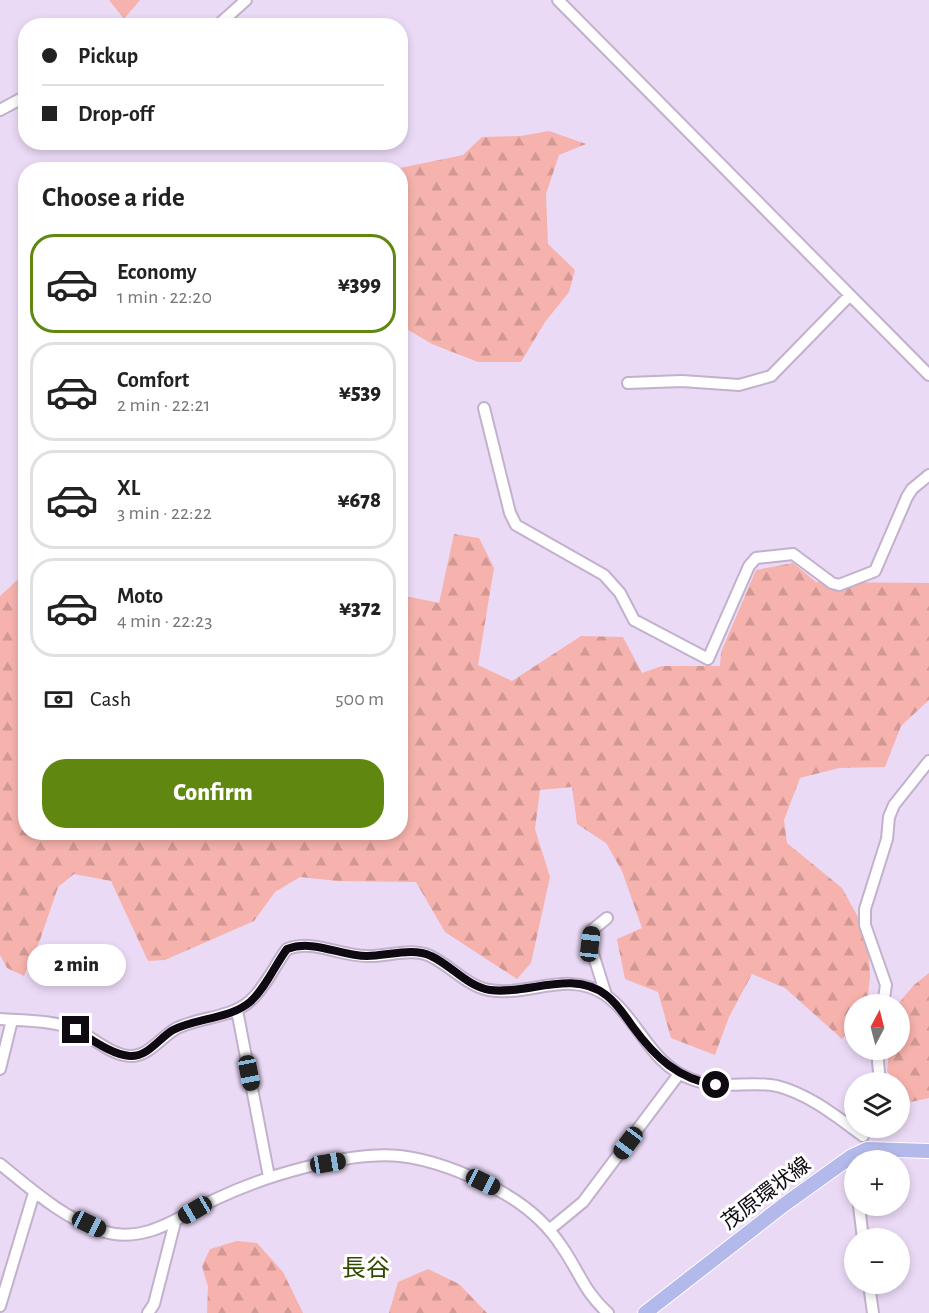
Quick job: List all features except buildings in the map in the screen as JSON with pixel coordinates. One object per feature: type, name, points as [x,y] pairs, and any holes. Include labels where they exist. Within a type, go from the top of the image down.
[{"type":"main road","name":"茂原環状線","points":[[857,1150],[866,1138],[929,1151]]},
{"type":"main road","name":"茂原環状線","points":[[645,1313],[785,1204],[844,1162]]},
{"type":"street","points":[[226,18],[246,0]]},
{"type":"street","points":[[558,0],[929,375]]},
{"type":"street","points":[[0,110],[18,100]]},
{"type":"street","points":[[628,383],[682,381],[739,385],[771,376],[850,295]]},
{"type":"street","points":[[484,408],[510,513],[516,525],[604,575],[620,593],[634,620],[708,659],[749,566],[756,558],[793,554],[832,583],[839,585],[876,571],[907,497],[912,489],[929,475]]},
{"type":"street","points":[[885,994],[886,985],[865,925],[865,909],[887,839],[889,817],[894,805],[929,761]]},
{"type":"street","points":[[607,918],[591,931],[590,944],[606,995],[664,1063],[679,1074],[701,1082],[731,1087],[751,1084],[777,1086],[805,1096],[844,1123]]},
{"type":"street","points":[[0,1019],[44,1021],[76,1030],[108,1048],[130,1056],[145,1052],[169,1032],[190,1022],[237,1010],[251,1001],[287,949],[303,945],[366,956],[423,954],[487,990],[511,991],[549,984],[587,986],[606,995]]},
{"type":"street","points":[[237,1010],[269,1177]]},
{"type":"street","points":[[0,1069],[12,1020]]},
{"type":"street","points":[[549,1230],[583,1202],[679,1074]]},
{"type":"street","points":[[0,1164],[34,1193],[103,1231],[147,1232],[175,1222],[215,1199],[269,1177],[328,1163],[376,1156],[400,1156],[432,1162],[500,1190],[538,1217],[563,1248],[582,1286],[608,1313]]},
{"type":"street","points":[[0,1306],[34,1193]]},
{"type":"street","points":[[148,1313],[154,1304],[175,1222]]},
{"type":"street","points":[[870,1294],[873,1313]]},
{"type":"green space","points":[[109,0],[140,0],[125,18]]},
{"type":"green space","points":[[549,131],[586,144],[559,155],[546,194],[548,244],[575,270],[569,292],[545,322],[521,362],[478,362],[432,344],[408,330],[408,166],[463,155],[482,137],[521,136]]},
{"type":"green space","points":[[454,534],[479,538],[494,568],[478,665],[512,681],[581,636],[623,637],[642,673],[662,666],[720,666],[721,652],[756,570],[793,563],[816,582],[929,583],[929,700],[901,726],[885,767],[839,768],[800,778],[784,820],[787,843],[842,888],[868,935],[870,977],[868,994],[844,994],[844,1037],[842,1039],[785,988],[752,974],[729,1017],[715,1055],[671,1038],[658,992],[625,979],[617,939],[642,928],[622,871],[606,843],[577,824],[572,787],[540,790],[535,829],[550,877],[531,963],[517,979],[445,932],[416,882],[337,881],[300,877],[275,892],[254,921],[165,960],[148,961],[111,881],[74,874],[58,887],[40,940],[24,976],[7,968],[0,955],[0,596],[18,579],[18,840],[408,840],[408,596],[439,603]]},
{"type":"green space","points":[[929,973],[929,1098],[911,1102],[910,1072],[887,1071],[888,1060],[910,1060],[910,994],[906,994]]},
{"type":"green space","points":[[237,1241],[257,1243],[283,1272],[303,1313],[207,1313],[208,1287],[202,1266],[210,1249]]},
{"type":"green space","points":[[428,1269],[459,1284],[487,1313],[389,1313],[398,1282]]},
{"type":"district","name":"長谷","points":[[366,1268]]},
{"type":"route","points":[[76,1030],[108,1048],[130,1056],[145,1052],[169,1032],[190,1022],[237,1010],[251,1001],[287,949],[295,946],[312,945],[366,956],[423,954],[431,956],[466,980],[487,990],[511,991],[549,984],[587,986],[606,995],[664,1063],[690,1079],[716,1085]]}]
